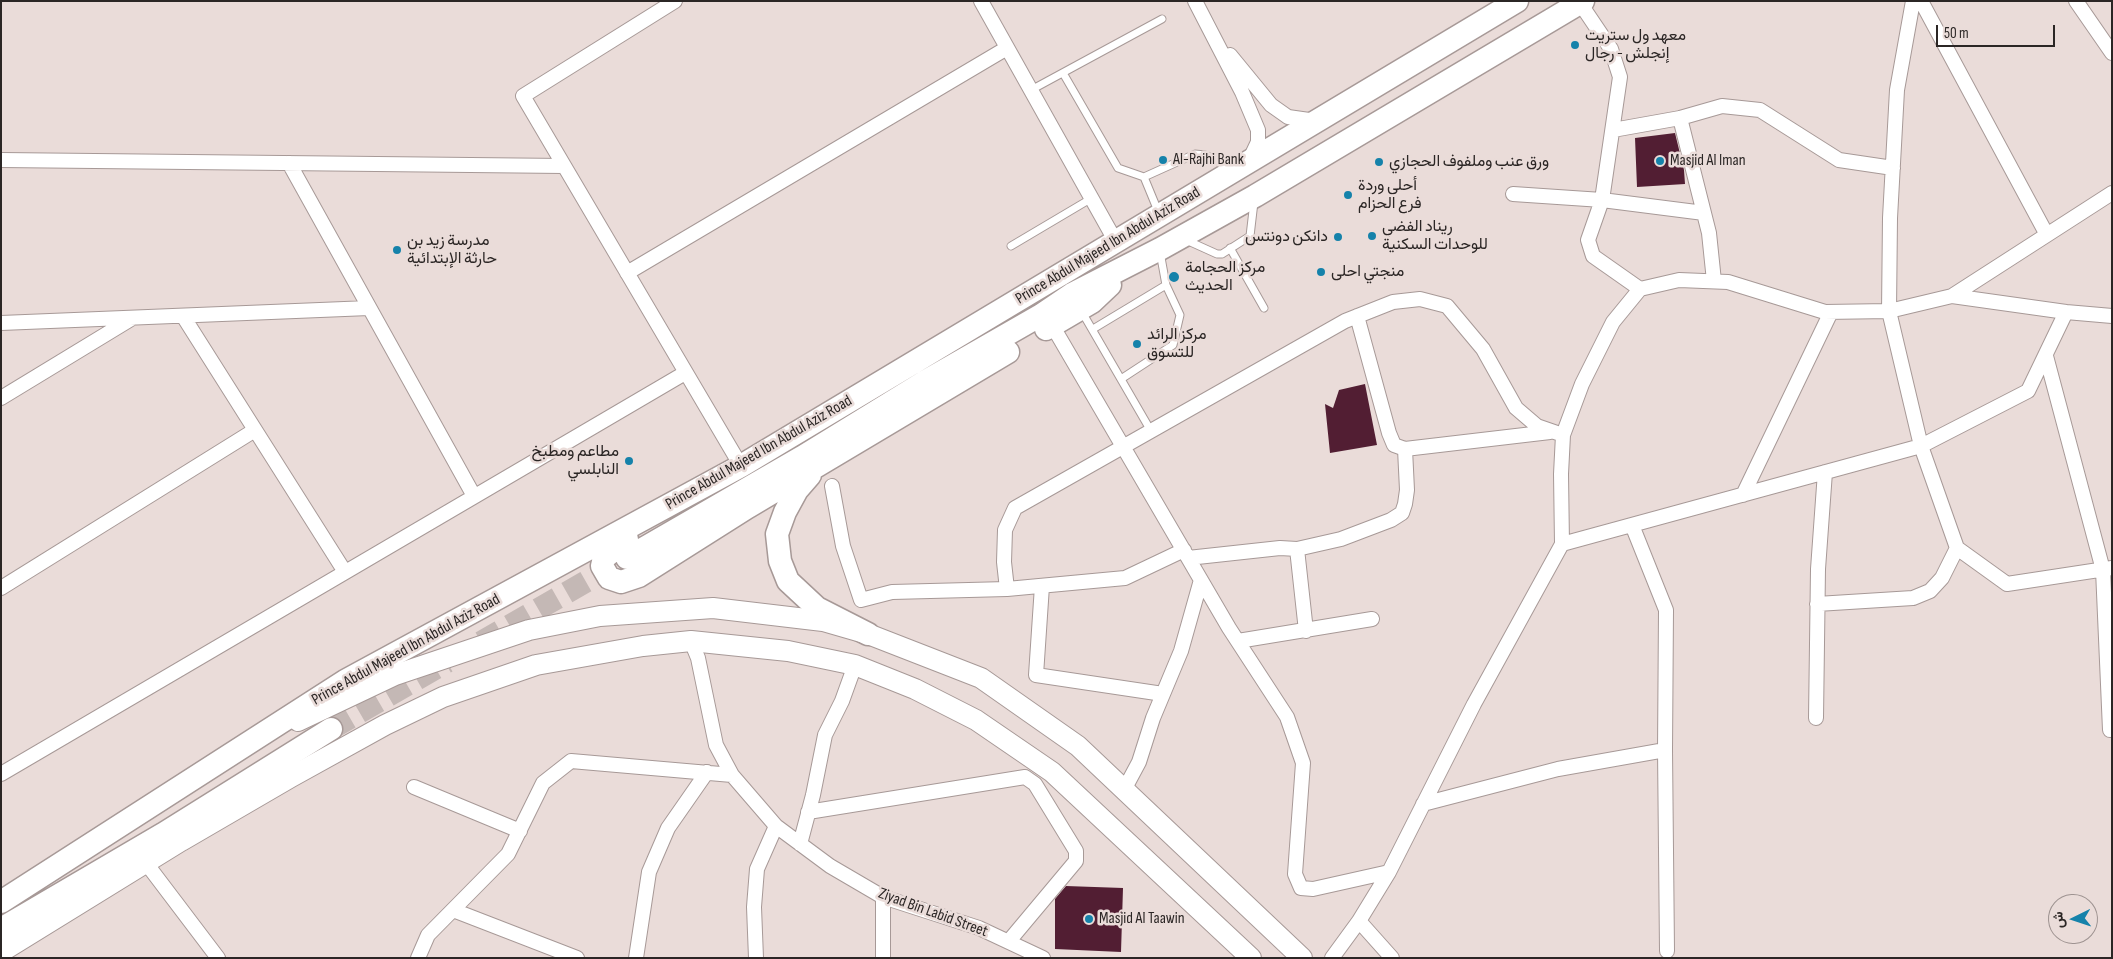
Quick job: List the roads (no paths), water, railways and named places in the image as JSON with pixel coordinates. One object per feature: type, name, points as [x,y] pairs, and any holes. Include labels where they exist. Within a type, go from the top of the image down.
[{"type":"main road","name":"Prince Abdul Majeed Ibn Abdul Aziz Road","points":[[1,902],[346,681],[741,466],[1517,1]]},
{"type":"main road","name":"Prince Abdul Majeed Ibn Abdul Aziz Road","points":[[626,558],[802,457],[924,382],[1041,315],[1072,294],[1255,196],[1581,2]]},
{"type":"main road","points":[[664,508],[604,558],[602,566],[609,578],[621,582],[640,576],[820,464],[1092,302],[1138,260]]},
{"type":"main road","points":[[820,464],[797,490],[784,512],[777,534],[780,561],[788,581],[817,608],[868,634],[981,678],[1078,746],[1302,958]]},
{"type":"main road","points":[[245,746],[395,675],[529,630],[600,616],[714,608],[823,622],[868,634]]},
{"type":"main road","points":[[5,947],[316,763],[385,725],[443,698],[536,665],[643,646],[691,641],[788,651],[855,665],[915,689],[976,720],[1052,772],[1251,958]]},
{"type":"main road","name":"Prince Abdul Majeed Ibn Abdul Aziz Road","points":[[5,947],[163,834],[331,729]]},
{"type":"street","points":[[675,1],[523,96],[741,466]]},
{"type":"street","points":[[981,1],[1116,242]]},
{"type":"street","points":[[1913,1],[1897,90],[1889,311],[1921,446],[1957,548],[2007,584],[2107,569]]},
{"type":"street","points":[[1921,1],[2047,235]]},
{"type":"street","points":[[2076,1],[2112,53]]},
{"type":"street","points":[[1581,2],[1611,49],[1620,77],[1602,200],[1588,240],[1593,256],[1640,289]]},
{"type":"street","points":[[1198,4],[1216,38],[1258,130],[1258,142],[1248,162]]},
{"type":"street","points":[[1216,38],[1271,105],[1288,117],[1316,121]]},
{"type":"street","points":[[627,273],[1007,48]]},
{"type":"street","points":[[1613,130],[1680,118],[1722,106],[1760,110],[1839,160],[1893,168]]},
{"type":"street","points":[[1680,118],[1709,233],[1714,281]]},
{"type":"street","points":[[1,160],[564,166]]},
{"type":"street","points":[[289,163],[474,496]]},
{"type":"street","points":[[1332,958],[1389,872],[1474,704],[1562,544],[1561,474],[1558,433],[1614,322],[1640,289],[1679,280],[1728,282],[1825,312],[1889,311],[1952,296],[2112,193]]},
{"type":"street","points":[[1514,194],[1602,200],[1704,213]]},
{"type":"street","points":[[1952,296],[2066,312],[2111,315]]},
{"type":"street","points":[[1007,589],[1004,562],[1005,530],[1015,508],[1346,321],[1393,302],[1420,299],[1447,306],[1483,349],[1516,408],[1537,426],[1558,433]]},
{"type":"street","points":[[1,323],[370,308]]},
{"type":"street","points":[[1743,495],[1831,312]]},
{"type":"street","points":[[1562,544],[1921,446],[2028,391],[2066,312]]},
{"type":"street","points":[[183,316],[345,572]]},
{"type":"street","points":[[1357,316],[1394,445],[1405,449],[1558,433]]},
{"type":"street","points":[[1,398],[134,318]]},
{"type":"street","points":[[1052,325],[1201,580],[1287,718],[1303,763],[1296,874],[1301,888],[1313,889],[1389,872]]},
{"type":"street","points":[[2046,356],[2107,569],[2110,730]]},
{"type":"street","points":[[1,774],[685,372]]},
{"type":"street","points":[[1,588],[255,430]]},
{"type":"street","points":[[832,486],[843,546],[861,600],[892,592],[1007,589],[1125,578],[1186,554],[1280,548],[1296,549],[1341,539],[1391,520],[1402,513],[1407,490],[1405,449]]},
{"type":"street","points":[[1816,718],[1817,604],[1825,472]]},
{"type":"street","points":[[1632,525],[1666,610],[1667,951]]},
{"type":"street","points":[[1817,604],[1913,598],[1930,591],[1942,578],[1957,548]]},
{"type":"street","points":[[1296,549],[1306,631]]},
{"type":"street","points":[[1124,790],[1139,762],[1163,694],[1181,651],[1201,580]]},
{"type":"street","points":[[1042,586],[1036,675],[1163,694]]},
{"type":"street","points":[[1238,641],[1372,619]]},
{"type":"street","name":"Ziyad Bin Labid Street","points":[[691,641],[698,658],[716,745],[732,775],[776,826],[830,866],[883,897],[979,928],[1043,958]]},
{"type":"street","points":[[800,844],[825,736],[842,701],[855,665]]},
{"type":"street","points":[[1423,804],[1558,769],[1665,750]]},
{"type":"street","points":[[418,958],[428,935],[508,854],[543,783],[571,760],[732,775]]},
{"type":"street","points":[[636,958],[649,872],[668,828],[707,772]]},
{"type":"street","points":[[808,812],[1025,777],[1035,784],[1071,843],[1076,852],[1076,861],[1009,942]]},
{"type":"street","points":[[414,787],[520,830]]},
{"type":"street","points":[[756,958],[754,907],[757,869],[776,826]]},
{"type":"street","points":[[146,863],[218,958]]},
{"type":"street","points":[[883,897],[883,958]]},
{"type":"street","points":[[453,910],[578,958]]},
{"type":"street","points":[[1358,921],[1392,958]]},
{"type":"lane","points":[[1031,90],[1162,18]]},
{"type":"lane","points":[[1062,73],[1114,165],[1118,168],[1144,177],[1194,154],[1205,155],[1219,161],[1229,174]]},
{"type":"lane","points":[[1144,177],[1160,215]]},
{"type":"lane","points":[[1121,379],[1173,345],[1180,315],[1166,285],[1169,243],[1222,254],[1252,234],[1255,196]]},
{"type":"lane","points":[[1011,246],[1092,198]]},
{"type":"lane","points":[[1230,248],[1264,308]]},
{"type":"lane","points":[[1093,328],[1166,285]]},
{"type":"lane","points":[[1080,308],[1151,431]]},
{"type":"tunnel","points":[[481,642],[627,558]]},
{"type":"tunnel","points":[[331,729],[447,662]]},
{"type":"place","name":"معهد ول ستريت إنجلش - رجال","points":[[1575,45]]},
{"type":"place","name":"Al-Rajhi Bank","points":[[1163,160]]},
{"type":"place","name":"Masjid Al Iman","points":[[1660,161]]},
{"type":"place","name":"ورق عنب وملفوف الحجازي","points":[[1379,162]]},
{"type":"place","name":"أحلى وردة فرع الحزام","points":[[1348,195]]},
{"type":"place","name":"ريناد الفضي للوحدات السكنية","points":[[1372,236]]},
{"type":"place","name":"دانكن دونتس","points":[[1338,237]]},
{"type":"place","name":"مدرسة زيد بن حارثة الإبتدائية","points":[[397,250]]},
{"type":"place","name":"منجتي احلى","points":[[1321,272]]},
{"type":"place","name":"مركز الحجامة الحديث","points":[[1174,277]]},
{"type":"place","name":"مركز الرائد للتسوق","points":[[1137,344]]},
{"type":"place","name":"مطاعم ومطبخ النابلسي","points":[[629,461]]},
{"type":"place","name":"Masjid Al Taawin","points":[[1089,919]]}]
